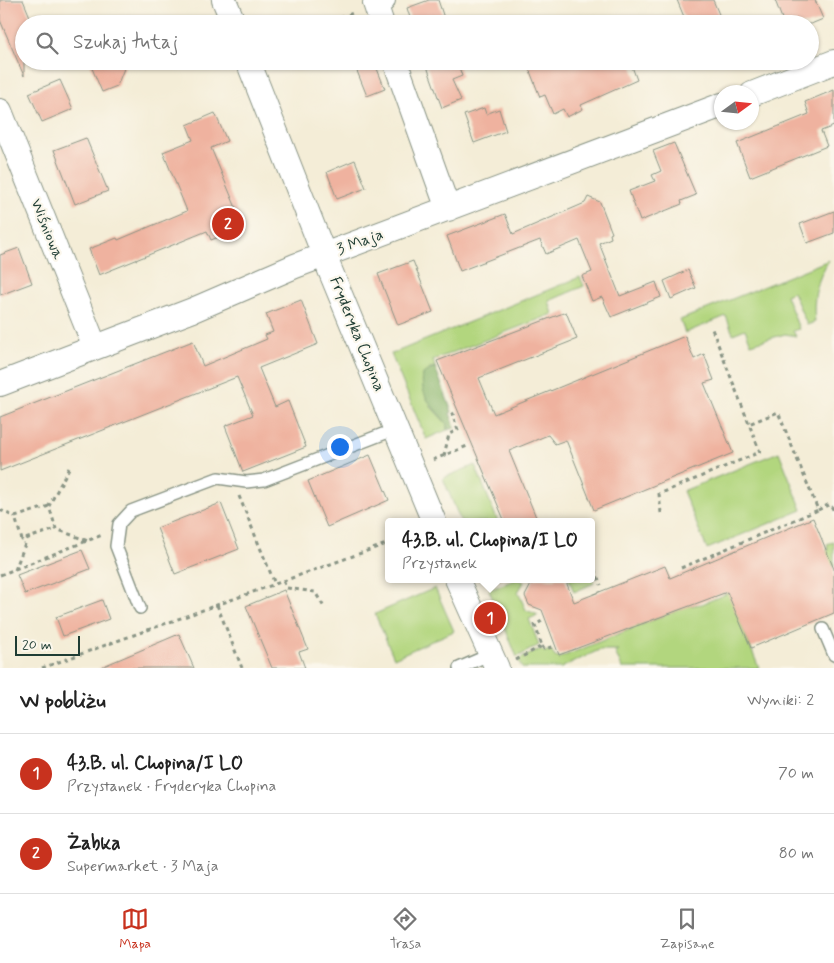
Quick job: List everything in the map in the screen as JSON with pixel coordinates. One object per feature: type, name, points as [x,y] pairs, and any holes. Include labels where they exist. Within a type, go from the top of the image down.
[{"type":"street","points":[[224,0],[230,15]]},
{"type":"street","points":[[819,68],[834,62]]},
{"type":"street","name":"Fryderyka Chopina","points":[[252,70],[324,255],[432,518]]},
{"type":"street","points":[[399,70],[448,209]]},
{"type":"street","points":[[759,91],[814,70]]},
{"type":"street","name":"3 Maja","points":[[0,384],[193,310],[324,255],[714,108]]},
{"type":"street","name":"Wiśniowa","points":[[0,111],[94,347]]},
{"type":"street","points":[[459,583],[500,661]]},
{"type":"lane","points":[[140,608],[116,546],[119,524],[131,511],[218,478],[264,480],[396,429]]},
{"type":"lane","points":[[823,629],[834,655]]},
{"type":"lane","points":[[458,668],[500,661]]},
{"type":"path","points":[[358,15],[380,9]]},
{"type":"path","points":[[661,513],[659,494],[760,452],[712,329]]},
{"type":"path","points":[[749,424],[778,412],[818,510]]},
{"type":"path","points":[[444,456],[449,434],[458,430],[452,414],[455,413]]},
{"type":"path","points":[[430,461],[467,446]]},
{"type":"path","points":[[0,510],[15,517],[49,506],[69,468]]},
{"type":"path","points":[[233,480],[275,584]]},
{"type":"path","points":[[681,568],[830,504],[834,511]]},
{"type":"path","points":[[49,506],[56,529]]},
{"type":"path","points":[[15,517],[22,540],[56,529],[88,541]]},
{"type":"path","points":[[0,575],[118,529]]},
{"type":"path","points":[[15,570],[27,538]]},
{"type":"path","points":[[42,668],[385,544]]},
{"type":"path","points":[[595,571],[601,585]]},
{"type":"path","points":[[283,581],[287,588],[315,592],[324,607]]},
{"type":"path","points":[[217,605],[242,668]]},
{"type":"path","points":[[542,621],[535,625],[542,646],[544,649],[552,646]]},
{"type":"path","points":[[500,661],[542,646]]},
{"type":"green space","points":[[829,260],[821,274],[816,289],[814,305],[815,322],[807,325],[793,292],[786,295],[799,329],[793,331],[796,336],[785,334],[751,344],[745,329],[733,334],[726,316],[685,333],[680,320]]},
{"type":"green space","points":[[580,277],[584,286],[549,301],[553,314],[433,360],[435,367],[430,368],[431,407],[447,424],[447,430],[426,439],[391,354]]},
{"type":"green space","points":[[435,367],[452,412],[450,413],[455,428],[447,430],[447,424],[429,402],[423,390],[423,374]]},
{"type":"green space","points":[[779,452],[802,510],[707,549],[683,491]]},
{"type":"green space","points":[[475,465],[496,518],[459,518],[443,478]]},
{"type":"green space","points":[[834,542],[834,566],[734,607],[759,668],[622,668],[615,652],[618,650],[599,650],[561,668],[522,668],[518,660],[541,649],[544,652],[551,650],[555,657],[559,658],[688,606],[702,604],[828,551],[827,544]]},
{"type":"green space","points":[[507,583],[523,583],[518,592],[526,610],[538,615],[529,619],[539,645],[517,657],[489,590]]},
{"type":"green space","points":[[571,583],[594,583],[574,592]]},
{"type":"green space","points":[[435,588],[454,631],[394,658],[375,614]]},
{"type":"building","points":[[0,0],[23,0],[29,15],[15,15],[15,55],[0,20]]},
{"type":"building","points":[[429,0],[438,0],[443,15],[409,15],[407,8]]},
{"type":"building","points":[[677,0],[713,0],[719,15],[683,15]]},
{"type":"building","points":[[775,0],[815,0],[823,19],[819,21],[819,15],[781,15]]},
{"type":"building","points":[[93,70],[123,70],[117,86],[102,92]]},
{"type":"building","points":[[357,70],[378,70],[385,89],[367,96]]},
{"type":"building","points":[[428,70],[460,70],[462,76],[452,80],[461,100],[442,108]]},
{"type":"building","points":[[530,70],[633,70],[637,80],[581,105],[583,109],[567,117],[563,109],[553,114],[545,95],[540,97]]},
{"type":"building","points":[[60,80],[73,109],[42,122],[29,93]]},
{"type":"building","points":[[834,90],[834,126],[821,131],[827,146],[750,177],[737,143],[809,114],[805,102]]},
{"type":"building","points":[[484,108],[486,114],[499,109],[506,131],[474,143],[464,115]]},
{"type":"building","points":[[215,113],[227,141],[211,148],[244,227],[211,240],[207,231],[99,275],[89,249],[117,238],[118,240],[187,211],[163,152],[193,140],[187,125]]},
{"type":"building","points":[[86,138],[108,191],[75,204],[54,150]]},
{"type":"building","points":[[674,143],[696,195],[681,201],[682,204],[640,221],[629,191],[655,181],[652,175],[661,171],[653,151]]},
{"type":"building","points":[[355,160],[366,188],[337,199],[327,172]]},
{"type":"building","points":[[588,197],[600,202],[612,233],[610,234],[611,238],[599,243],[620,296],[656,282],[661,297],[611,317],[602,297],[592,301],[582,276],[592,272],[579,240],[546,254],[540,240],[460,271],[447,236],[505,214],[513,234],[585,203]]},
{"type":"building","points":[[834,211],[834,233],[807,243],[800,224]]},
{"type":"building","points":[[19,248],[32,283],[0,295],[0,255]]},
{"type":"building","points":[[413,261],[433,312],[398,325],[378,274]]},
{"type":"building","points":[[688,270],[696,288],[671,299],[664,281]]},
{"type":"building","points":[[301,300],[318,344],[259,368],[275,407],[288,401],[306,447],[243,472],[225,426],[253,415],[237,377],[0,471],[0,417],[193,341],[203,366],[267,339],[265,335],[273,332],[266,314]]},
{"type":"building","points":[[566,312],[577,339],[479,378],[494,414],[685,336],[694,359],[704,354],[714,380],[704,383],[733,453],[594,510],[566,440],[555,444],[548,435],[509,451],[536,518],[503,518],[437,361]]},
{"type":"building","points":[[370,455],[389,500],[327,527],[308,481]]},
{"type":"building","points":[[221,503],[239,549],[175,574],[157,528]]},
{"type":"building","points":[[813,518],[834,569],[834,613],[751,648],[727,592],[559,655],[542,610],[529,605],[525,596],[532,583],[567,583],[574,602],[665,566],[670,578]]},
{"type":"building","points":[[82,550],[90,569],[25,594],[17,575]]},
{"type":"building","points":[[284,590],[308,649],[299,652],[305,668],[272,668],[246,606]]},
{"type":"building","points":[[102,600],[109,619],[63,636],[56,617]]},
{"type":"building","points":[[179,634],[194,668],[99,668]]},
{"type":"place","name":"Żabka","points":[[228,224]]},
{"type":"place","name":"43.B. ul. Chopina/I LO","points":[[490,618]]}]
